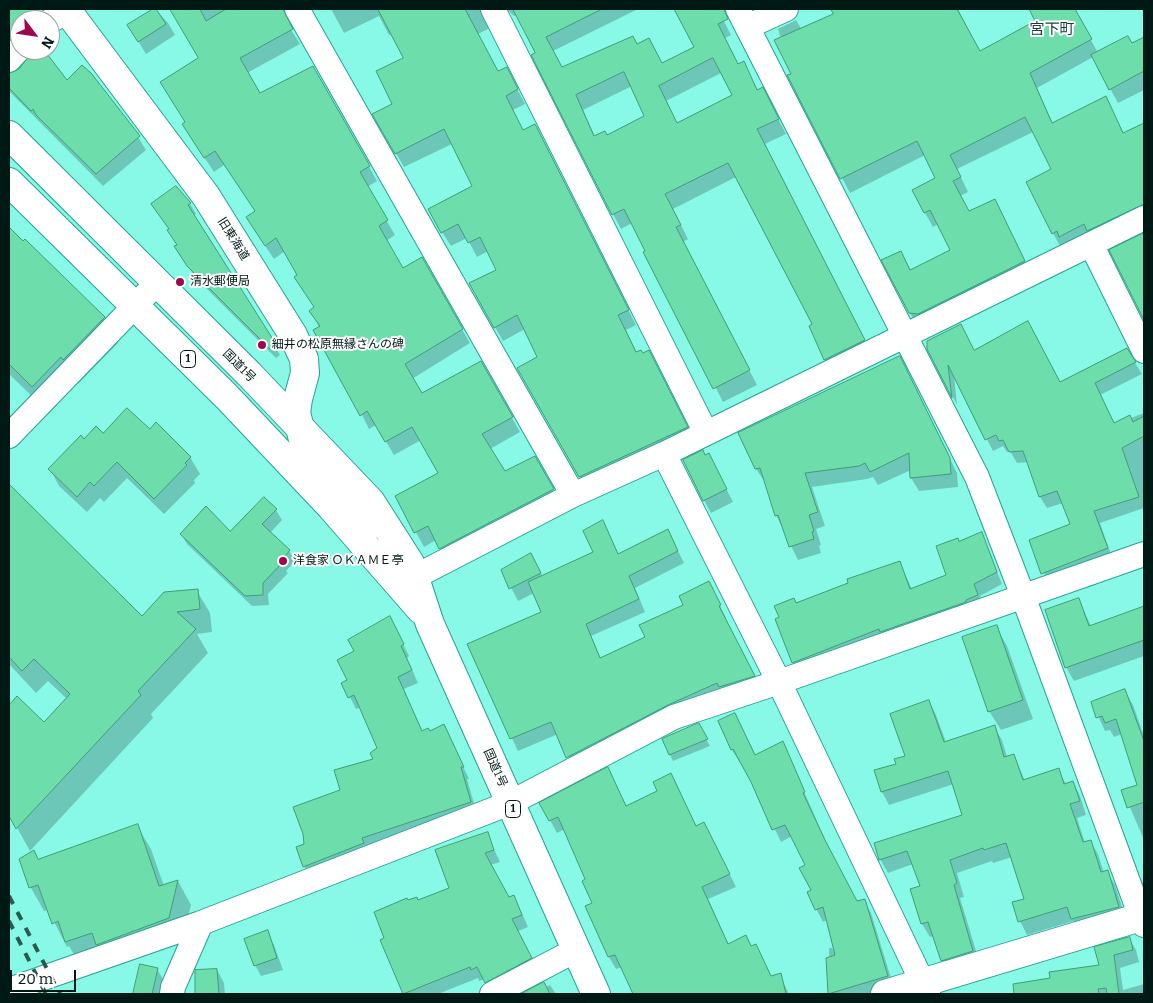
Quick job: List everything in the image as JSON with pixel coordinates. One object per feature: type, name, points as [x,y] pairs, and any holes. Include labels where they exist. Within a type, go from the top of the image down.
[{"type":"main road","name":"旧東海道","points":[[64,12],[206,196],[293,335],[304,359],[305,373],[296,413],[299,427],[312,462],[362,522],[364,532],[361,541]]},
{"type":"main road","name":"国道1号","points":[[9,135],[371,502],[410,563],[407,580]]},
{"type":"main road","name":"国道1号","points":[[9,182],[227,397],[361,541],[407,580],[430,624],[596,994]]},
{"type":"main road","points":[[885,994],[926,988],[1143,919]]},
{"type":"street","points":[[297,9],[573,495]]},
{"type":"street","points":[[493,9],[706,433]]},
{"type":"street","points":[[786,9],[743,18],[977,478],[1143,919]]},
{"type":"street","points":[[407,580],[573,495],[664,454],[904,334],[1144,218]]},
{"type":"street","points":[[1091,244],[1144,351]]},
{"type":"street","points":[[9,436],[156,284]]},
{"type":"street","points":[[664,454],[779,682],[926,988]]},
{"type":"street","points":[[9,990],[202,923],[510,803],[674,717],[1144,554]]},
{"type":"street","points":[[172,994],[173,987],[202,923]]},
{"type":"street","points":[[492,994],[576,950]]},
{"type":"building","points":[[9,9],[39,9],[10,10],[9,37]]},
{"type":"building","points":[[156,9],[166,24],[138,42],[127,25]]},
{"type":"building","points":[[170,9],[200,9],[206,21],[226,9],[283,9],[293,29],[240,58],[260,93],[313,66],[370,166],[360,172],[388,220],[379,226],[403,268],[422,257],[463,329],[405,364],[422,393],[481,361],[513,417],[482,434],[505,471],[535,456],[554,489],[439,549],[428,526],[414,533],[395,496],[438,473],[412,427],[385,442],[367,411],[360,416],[313,330],[320,326],[309,311],[314,307],[294,277],[297,275],[276,238],[265,246],[246,217],[255,211],[215,151],[204,158],[182,124],[185,122],[160,82],[198,58]]},
{"type":"building","points":[[378,9],[465,9],[498,71],[507,67],[518,89],[506,96],[523,130],[535,124],[629,310],[618,315],[636,352],[641,350],[643,353],[649,350],[688,427],[579,477],[517,368],[537,357],[517,315],[494,328],[469,283],[496,270],[480,237],[468,243],[458,224],[441,233],[428,209],[472,186],[444,129],[395,154],[372,114],[392,104],[376,71],[403,58]]},
{"type":"building","points":[[513,9],[602,9],[546,37],[562,67],[633,36],[637,44],[649,38],[662,63],[694,47],[674,9],[724,9],[728,19],[718,24],[738,64],[744,61],[757,90],[763,87],[779,119],[757,129],[865,340],[824,360],[809,326],[812,324],[728,163],[665,194],[681,225],[676,227],[750,370],[713,389],[643,252],[645,251],[624,209],[612,215],[531,55],[535,53]],"holes":[[[713,58],[732,95],[677,123],[659,86]],[[624,72],[644,116],[607,135],[605,131],[594,136],[576,95]]]},
{"type":"building","points":[[831,9],[957,9],[980,51],[1035,21],[1029,9],[1075,9],[1092,39],[1030,73],[1052,123],[1106,96],[1123,133],[1144,123],[1144,204],[1087,231],[1084,224],[1059,237],[1057,231],[1052,234],[1026,182],[1051,169],[1025,117],[950,155],[961,177],[953,181],[969,211],[995,199],[1025,261],[918,314],[909,313],[881,260],[901,251],[910,270],[950,250],[930,210],[924,213],[912,190],[935,178],[917,141],[840,179],[787,75],[791,74],[774,40],[833,14]]},
{"type":"building","points":[[1128,36],[1132,43],[1144,37],[1144,71],[1109,90],[1091,55]]},
{"type":"building","points":[[26,60],[52,60],[67,80],[82,65],[91,73],[140,136],[96,174],[36,115],[33,109],[31,111],[9,88],[9,73],[19,69]]},
{"type":"building","points":[[176,186],[191,203],[188,205],[276,344],[270,349],[187,266],[174,246],[177,245],[167,230],[169,229],[151,204]]},
{"type":"building","points":[[9,227],[23,241],[25,239],[105,317],[63,360],[61,357],[32,387],[9,364]]},
{"type":"building","points":[[1144,233],[1144,320],[1109,250]]},
{"type":"building","points":[[1028,321],[1060,382],[1127,348],[1136,362],[1095,383],[1114,423],[1130,415],[1133,422],[1144,416],[1144,436],[1122,448],[1139,497],[1094,511],[1108,548],[1041,574],[1029,540],[1070,524],[1057,491],[1039,497],[1023,451],[1009,452],[1003,440],[999,441],[996,435],[985,440],[948,365],[952,398],[927,349],[927,341],[961,324],[974,350]]},
{"type":"building","points":[[900,356],[950,458],[951,474],[910,478],[909,453],[870,472],[865,463],[859,466],[805,473],[818,512],[809,515],[814,531],[812,532],[814,539],[789,547],[778,515],[775,516],[760,468],[755,469],[738,433]]},
{"type":"building","points":[[127,408],[150,429],[156,422],[191,457],[185,463],[187,465],[154,499],[117,462],[94,486],[90,482],[77,497],[48,469],[81,435],[84,439],[96,426],[103,433]]},
{"type":"building","points":[[703,450],[705,455],[709,453],[727,489],[703,501],[683,460]]},
{"type":"building","points":[[9,484],[142,616],[164,592],[198,589],[200,609],[177,612],[196,629],[138,691],[141,695],[16,829],[9,816],[9,705],[17,696],[44,722],[70,694],[34,659],[22,671],[9,657]]},
{"type":"building","points":[[264,497],[277,509],[262,524],[290,550],[281,561],[283,562],[263,583],[263,595],[245,596],[180,534],[206,506],[230,531]]},
{"type":"building","points":[[603,520],[618,554],[668,529],[678,551],[629,576],[639,599],[586,624],[600,658],[645,637],[639,625],[683,605],[679,596],[709,581],[721,605],[719,606],[755,676],[719,687],[717,683],[668,705],[566,758],[551,722],[510,739],[467,644],[541,612],[528,582],[593,552],[583,531]]},
{"type":"building","points":[[982,532],[997,572],[974,584],[978,595],[966,600],[966,602],[880,632],[879,629],[792,663],[775,619],[779,617],[774,606],[794,598],[796,603],[848,583],[847,579],[900,561],[910,589],[946,575],[936,546],[958,538],[959,541]]},
{"type":"building","points":[[531,553],[541,573],[509,589],[501,570]]},
{"type":"building","points":[[1079,598],[1089,626],[1144,606],[1144,640],[1065,668],[1045,610]]},
{"type":"building","points":[[390,616],[404,644],[401,646],[412,670],[398,677],[422,731],[428,728],[430,731],[444,724],[464,767],[461,767],[471,802],[362,838],[364,843],[303,867],[296,847],[304,844],[303,834],[293,807],[340,790],[334,770],[373,759],[370,753],[377,748],[354,695],[348,698],[341,683],[347,680],[337,660],[354,651],[348,640]]},
{"type":"building","points":[[997,625],[1023,700],[988,712],[962,637]]},
{"type":"building","points":[[1125,689],[1144,741],[1144,802],[1127,808],[1121,790],[1137,785],[1116,719],[1105,723],[1102,716],[1096,718],[1091,702]]},
{"type":"building","points":[[929,700],[944,742],[995,725],[1004,757],[1014,754],[1023,780],[1059,768],[1064,784],[1073,781],[1080,801],[1070,804],[1083,842],[1091,840],[1101,872],[1108,870],[1119,907],[1071,919],[1067,907],[1018,922],[1012,902],[1024,899],[1006,843],[984,850],[983,848],[950,860],[957,883],[954,885],[973,951],[941,961],[928,922],[921,924],[910,889],[920,886],[907,851],[879,860],[874,843],[962,815],[948,771],[881,792],[874,770],[896,764],[894,759],[905,756],[890,714]]},
{"type":"building","points":[[735,713],[755,755],[783,741],[805,792],[803,793],[826,842],[857,901],[865,899],[888,976],[828,994],[826,958],[835,955],[823,907],[815,910],[807,892],[811,890],[799,868],[805,865],[785,825],[772,830],[751,782],[733,749],[731,750],[718,721]]},
{"type":"building","points":[[699,723],[708,739],[669,755],[662,739]]},
{"type":"building","points":[[608,767],[626,806],[657,791],[653,782],[671,773],[696,826],[704,822],[730,874],[702,887],[728,944],[746,935],[751,946],[756,944],[771,976],[781,973],[786,994],[633,994],[615,955],[608,957],[585,906],[592,903],[582,881],[585,879],[558,817],[549,821],[539,803]]},
{"type":"building","points":[[138,824],[159,886],[178,880],[169,918],[96,945],[92,933],[65,942],[58,921],[52,924],[38,885],[29,888],[19,859],[34,850],[38,859]]},
{"type":"building","points":[[488,832],[494,850],[485,853],[509,897],[514,895],[522,915],[512,919],[532,958],[485,983],[477,967],[471,970],[470,967],[403,994],[380,940],[384,938],[374,912],[407,898],[408,900],[417,897],[418,900],[449,888],[435,850]]},
{"type":"building","points":[[268,930],[277,958],[254,966],[244,939]]},
{"type":"building","points":[[1130,937],[1133,950],[1114,955],[1119,994],[1107,994],[1106,988],[1098,989],[1099,994],[1014,994],[1013,984],[1050,978],[1049,972],[1099,965],[1094,947]]},
{"type":"building","points":[[140,964],[158,968],[152,994],[133,994]]},
{"type":"building","points":[[217,969],[219,994],[195,994],[195,970]]},
{"type":"building","points":[[544,982],[550,994],[521,994]]},
{"type":"railway","points":[[9,896],[60,994]]},
{"type":"railway","points":[[9,921],[46,994]]},
{"type":"place","name":"清水郵便局","points":[[180,282]]},
{"type":"place","name":"細井の松原無縁さんの碑","points":[[262,345]]},
{"type":"place","name":"洋食家 ＯＫＡＭＥ亭","points":[[283,561]]},
{"type":"district","name":"宮下町","points":[[1052,30]]}]
